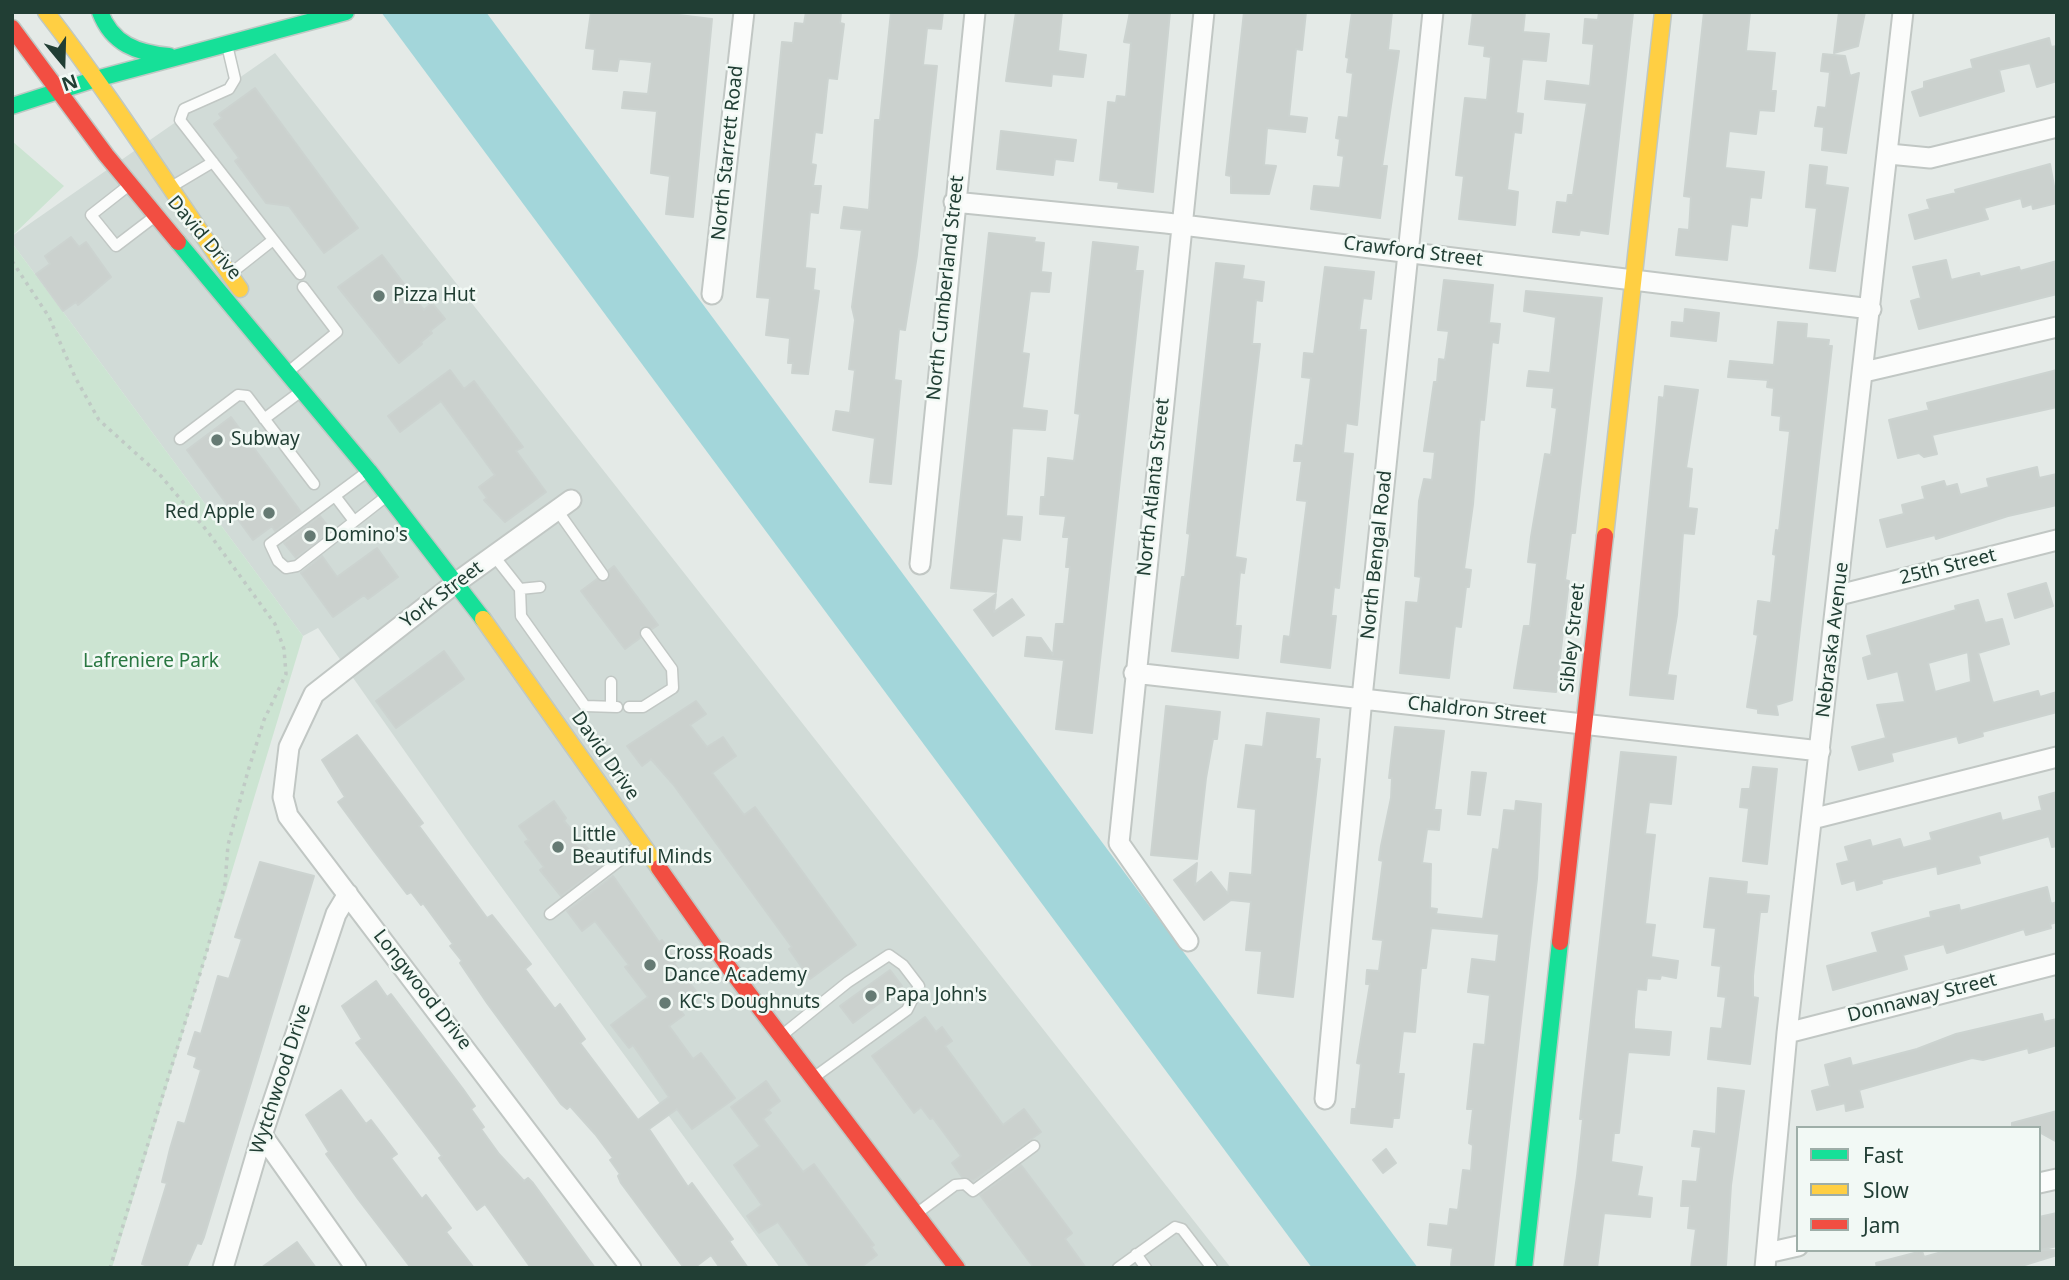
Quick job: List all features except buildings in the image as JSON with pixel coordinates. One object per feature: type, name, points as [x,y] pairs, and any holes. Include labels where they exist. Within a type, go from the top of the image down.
[{"type":"main road","name":"David Drive","points":[[46,12],[96,79],[305,388],[457,582],[641,844],[781,1036],[957,1268]]},
{"type":"main road","points":[[100,12],[106,31],[124,47],[151,55],[179,57]]},
{"type":"main road","name":"Sibley Street","points":[[1524,1268],[1662,12]]},
{"type":"main road","points":[[12,106],[60,93],[96,79],[344,13]]},
{"type":"main road","name":"David Drive","points":[[12,28],[131,184],[292,370]]},
{"type":"street","name":"North Starrett Road","points":[[712,294],[744,12]]},
{"type":"street","name":"North Cumberland Street","points":[[920,564],[975,12]]},
{"type":"street","name":"North Atlanta Street","points":[[1188,941],[1119,843],[1134,673],[1205,12]]},
{"type":"street","name":"North Bengal Road","points":[[1325,1099],[1362,698],[1433,12]]},
{"type":"street","name":"Nebraska Avenue","points":[[1766,1260],[1787,1033],[1839,595],[1903,12]]},
{"type":"street","points":[[1889,153],[1930,158],[2057,127]]},
{"type":"street","name":"Crawford Street","points":[[954,202],[1182,225],[1871,309]]},
{"type":"street","points":[[1864,372],[2057,327]]},
{"type":"street","name":"York Street","points":[[314,694],[457,582],[564,505]]},
{"type":"street","name":"25th Street","points":[[1839,595],[2057,540]]},
{"type":"street","name":"Chaldron Street","points":[[1134,673],[1820,751]]},
{"type":"street","name":"Longwood Drive","points":[[314,694],[289,747],[283,797],[288,816],[631,1268]]},
{"type":"street","points":[[1812,819],[2057,757]]},
{"type":"street","name":"Wytchwood Drive","points":[[223,1268],[262,1135],[336,914],[348,894]]},
{"type":"street","name":"Donnaway Street","points":[[1787,1033],[2057,964]]},
{"type":"street","points":[[262,1135],[356,1268]]},
{"type":"street","points":[[1766,1260],[1796,1247]]},
{"type":"lane","points":[[226,44],[235,79],[229,89],[184,109],[180,120],[300,274]]},
{"type":"lane","points":[[168,188],[213,162]]},
{"type":"lane","points":[[131,184],[91,215],[117,246],[157,215]]},
{"type":"lane","points":[[229,274],[273,240]]},
{"type":"lane","points":[[292,370],[337,332],[303,287]]},
{"type":"lane","points":[[264,419],[305,388]]},
{"type":"lane","points":[[180,439],[238,395],[247,396],[314,484]]},
{"type":"lane","points":[[369,471],[270,544],[278,561],[286,568],[297,566],[388,495]]},
{"type":"lane","points":[[335,496],[354,521]]},
{"type":"lane","points":[[564,505],[603,575]]},
{"type":"lane","points":[[494,556],[520,589],[521,616],[585,706],[614,707],[611,682]]},
{"type":"lane","points":[[520,589],[540,587]]},
{"type":"lane","points":[[629,707],[643,707],[673,688],[672,669],[646,633]]},
{"type":"lane","points":[[550,914],[641,844]]},
{"type":"lane","points":[[781,1036],[848,982],[889,955],[903,965],[919,986],[907,1010],[813,1078]]},
{"type":"lane","points":[[916,1214],[955,1185],[965,1184],[973,1191],[1034,1146]]},
{"type":"lane","points":[[1118,1268],[1175,1227],[1182,1229],[1212,1268]]},
{"type":"lane","points":[[1136,1254],[1146,1268]]},
{"type":"path","points":[[12,261],[49,317],[75,377],[99,420],[161,476],[208,531],[275,624],[284,649],[286,674],[264,720],[248,771],[228,845],[225,884],[209,942],[110,1268]]},
{"type":"shaded area","points":[[275,53],[1231,1268],[780,1268],[470,844],[318,628],[303,636],[12,243],[12,236]]},
{"type":"green space","points":[[12,141],[64,186],[12,236]]},
{"type":"green space","name":"Lafreniere Park","points":[[12,243],[303,636],[112,1268],[12,1268]]},
{"type":"water","points":[[381,12],[486,12],[1418,1268],[1312,1268]]},
{"type":"traffic: fast","points":[[100,12],[111,32],[127,45],[169,56]]},
{"type":"traffic: fast","points":[[12,106],[96,79],[346,12]]},
{"type":"traffic: fast","points":[[178,242],[369,471],[483,619]]},
{"type":"traffic: fast","points":[[1524,1268],[1560,942]]},
{"type":"traffic: slow","points":[[46,12],[121,114],[240,289]]},
{"type":"traffic: slow","points":[[1605,536],[1663,12]]},
{"type":"traffic: slow","points":[[483,619],[659,868]]},
{"type":"traffic: jam","points":[[12,28],[106,155],[178,242]]},
{"type":"traffic: jam","points":[[1560,942],[1605,536]]},
{"type":"traffic: jam","points":[[659,868],[730,969],[957,1268]]},
{"type":"place","name":"Pizza Hut","points":[[379,296]]},
{"type":"place","name":"Subway","points":[[217,440]]},
{"type":"place","name":"Red Apple","points":[[269,513]]},
{"type":"place","name":"Domino's","points":[[310,536]]},
{"type":"place","name":"Little Beautiful Minds","points":[[558,847]]},
{"type":"place","name":"Cross Roads Dance Academy","points":[[650,965]]},
{"type":"place","name":"Papa John's","points":[[871,996]]},
{"type":"place","name":"KC's Doughnuts","points":[[665,1003]]}]
